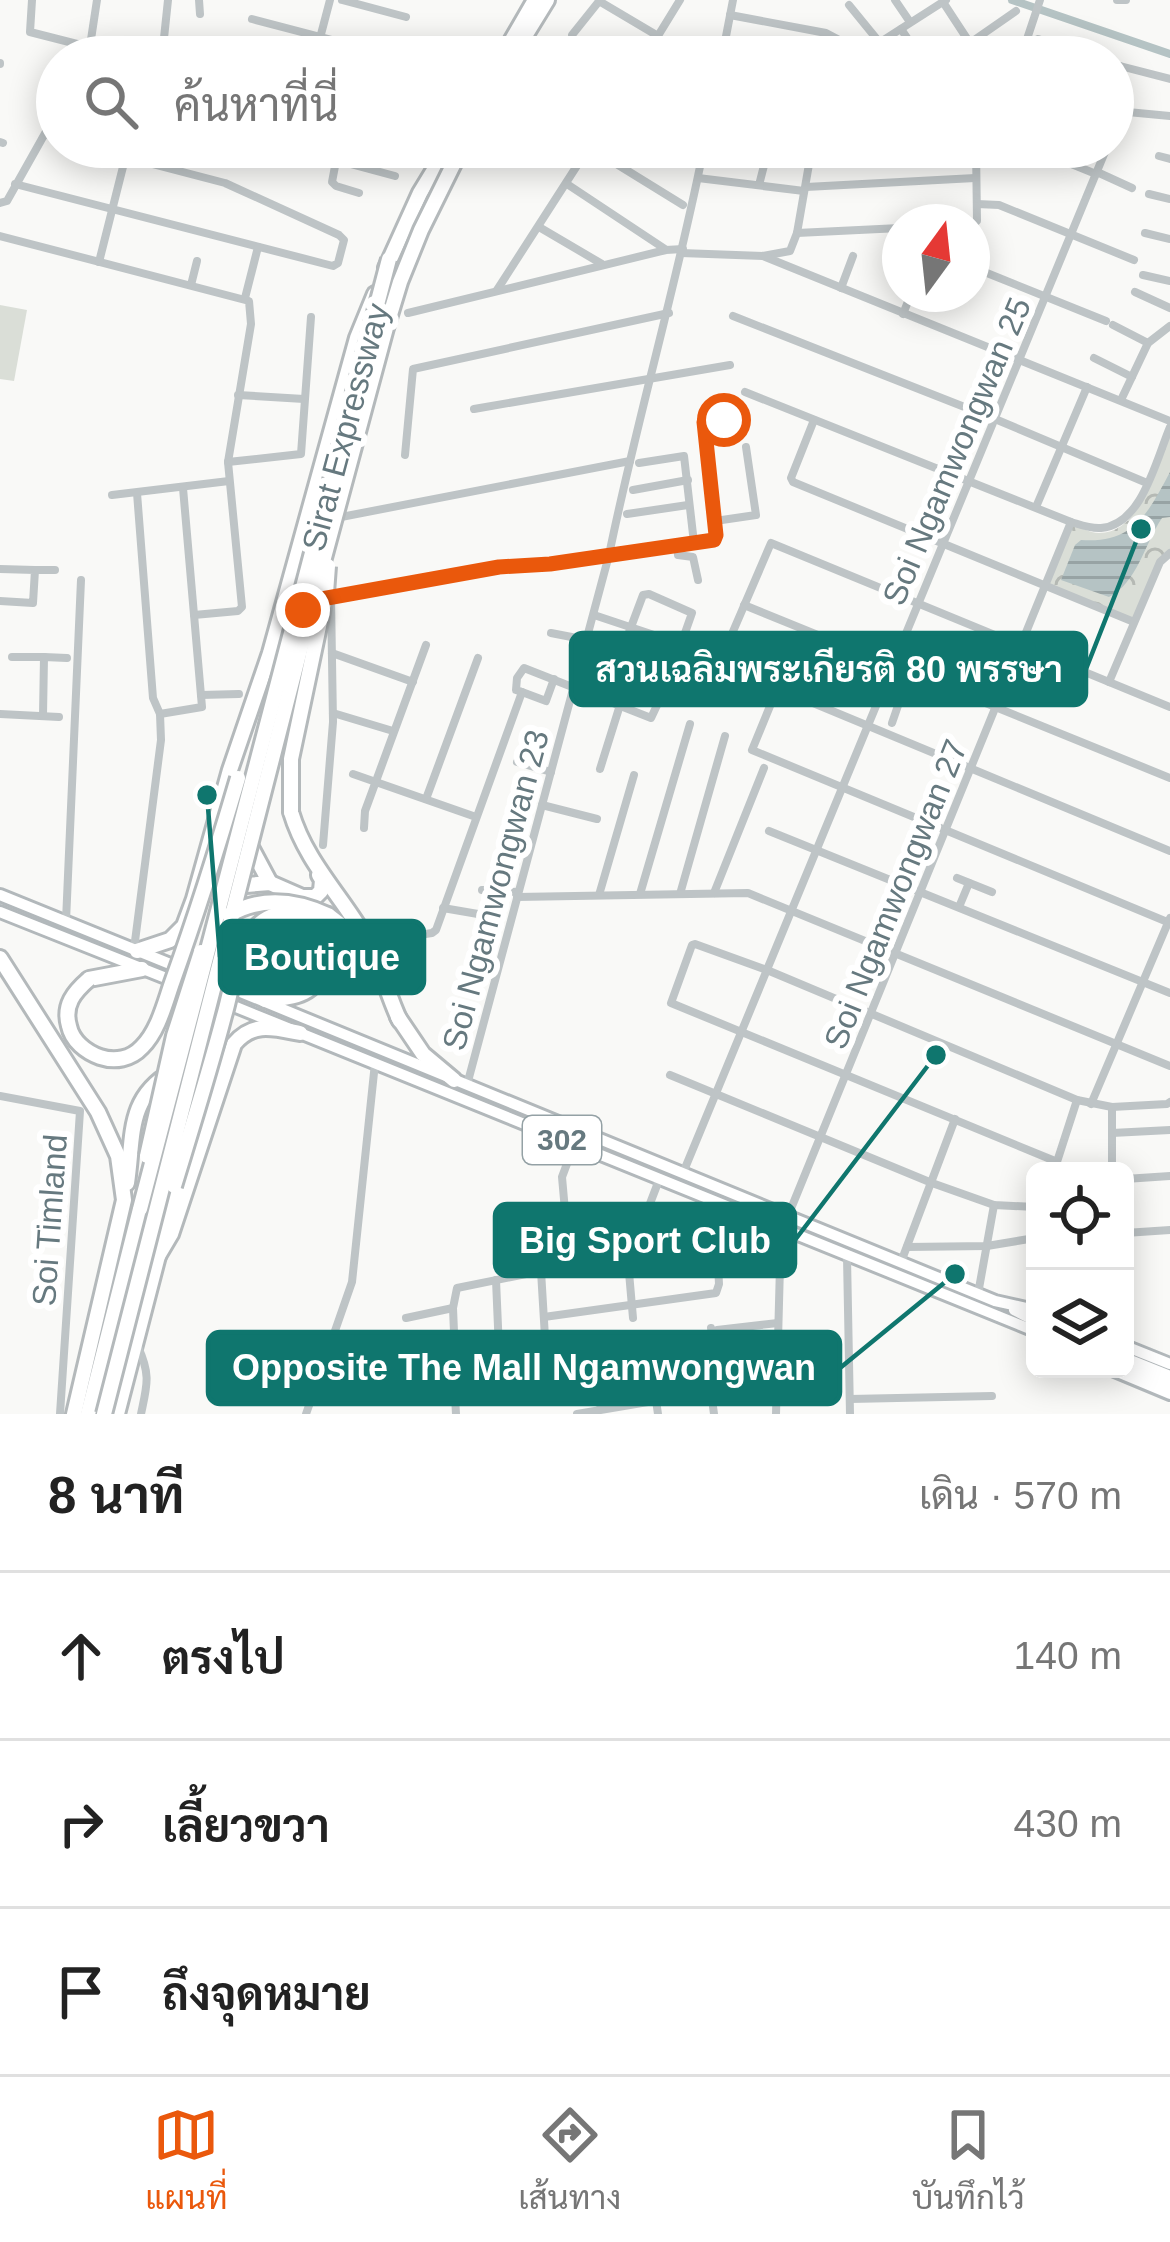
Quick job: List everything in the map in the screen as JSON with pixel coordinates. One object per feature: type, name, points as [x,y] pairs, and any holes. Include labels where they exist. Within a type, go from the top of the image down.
[{"type":"highway","points":[[514,36],[535,0]]},
{"type":"highway","points":[[528,36],[548,0]]},
{"type":"highway","name":"Sirat Expressway","points":[[88,1414],[389,259],[436,168]]},
{"type":"highway","name":"Sirat Expressway","points":[[122,1413],[331,537],[400,282],[455,168]]},
{"type":"highway","points":[[142,969],[89,979],[75,991],[67,1008],[69,1029],[79,1045],[95,1056],[128,1058],[154,1030],[164,1007],[197,917],[238,778],[250,712],[357,338],[389,259]]},
{"type":"highway","points":[[244,834],[270,883],[285,892],[316,897],[322,880],[298,835],[289,787],[326,593],[331,537]]},
{"type":"highway","points":[[250,712],[253,718],[272,723]]},
{"type":"highway","points":[[136,950],[170,940],[184,926],[230,770],[250,728],[272,723]]},
{"type":"highway","points":[[310,860],[370,946],[400,1021]]},
{"type":"highway","points":[[230,886],[270,883]]},
{"type":"highway","points":[[140,1209],[158,1101],[204,944],[222,920],[250,905],[303,903],[346,929],[423,1054],[461,1083]]},
{"type":"highway","points":[[122,1413],[161,1230],[241,952],[264,919],[279,913],[310,919],[329,944],[329,962],[321,980],[298,997],[265,1000]]},
{"type":"highway","points":[[0,958],[98,1112],[118,1156],[124,1200]]},
{"type":"highway","points":[[74,1414],[124,1200],[133,1120],[152,1084],[205,1050],[213,1016],[208,995]]},
{"type":"highway","points":[[158,1256],[171,1234],[234,1044],[260,1027],[300,1033]]},
{"type":"main road","name":"302","points":[[0,895],[978,1294],[1026,1308]]},
{"type":"main road","name":"302","points":[[0,911],[1026,1331]]},
{"type":"main road","name":"302","points":[[995,1300],[1026,1316]]},
{"type":"main road","points":[[1134,1350],[1170,1364]]},
{"type":"main road","points":[[1134,1362],[1170,1376]]},
{"type":"main road","points":[[1134,1372],[1170,1390]]},
{"type":"main road","points":[[1134,1377],[1170,1390]]},
{"type":"street","points":[[32,0],[29,28],[39,36]]},
{"type":"street","points":[[92,36],[97,0]]},
{"type":"street","points":[[164,36],[167,0]]},
{"type":"street","points":[[199,0],[200,14]]},
{"type":"street","points":[[252,19],[321,36],[330,0]]},
{"type":"street","points":[[342,0],[406,17]]},
{"type":"street","points":[[572,36],[599,1],[658,36],[680,0]]},
{"type":"street","points":[[726,36],[733,0]]},
{"type":"street","points":[[895,0],[910,22]]},
{"type":"street","points":[[890,36],[945,1],[966,36]]},
{"type":"street","points":[[849,4],[874,36]]},
{"type":"street","points":[[980,36],[1016,10]]},
{"type":"street","points":[[730,15],[832,36]]},
{"type":"street","points":[[901,29],[906,36]]},
{"type":"street","points":[[1134,70],[1170,79]]},
{"type":"street","points":[[1134,119],[1170,116]]},
{"type":"street","points":[[0,203],[5,204],[36,149]]},
{"type":"street","points":[[99,262],[122,168]]},
{"type":"street","points":[[15,184],[258,248],[333,266],[338,263],[344,240],[340,235],[226,183],[165,168]]},
{"type":"street","points":[[334,168],[332,182],[359,194]]},
{"type":"street","points":[[364,168],[395,176]]},
{"type":"street","points":[[170,964],[230,886],[372,358],[400,272],[455,168]]},
{"type":"street","points":[[497,290],[577,168]]},
{"type":"street","points":[[623,168],[682,205]]},
{"type":"street","name":"Soi Ngamwongwan 23","points":[[461,1083],[518,894],[635,462],[698,168]]},
{"type":"street","points":[[759,185],[763,168]]},
{"type":"street","points":[[408,313],[666,250],[763,256],[790,251],[808,168]]},
{"type":"street","points":[[975,168],[976,204]]},
{"type":"street","points":[[1083,168],[1132,188]]},
{"type":"street","name":"Soi Ngamwongwan 25","points":[[683,1173],[1098,168]]},
{"type":"street","points":[[698,178],[805,189],[975,178]]},
{"type":"street","points":[[567,184],[666,250]]},
{"type":"street","points":[[1149,194],[1170,200]]},
{"type":"street","points":[[990,205],[1134,260]]},
{"type":"street","points":[[539,226],[604,265]]},
{"type":"street","points":[[796,233],[882,229]]},
{"type":"street","points":[[1145,233],[1170,239]]},
{"type":"street","points":[[0,236],[244,298],[251,307],[228,462],[241,610],[194,615]]},
{"type":"street","points":[[244,298],[258,248]]},
{"type":"street","points":[[746,392],[1097,529],[1122,522],[1136,509],[1170,424],[763,256]]},
{"type":"street","points":[[842,288],[853,256]]},
{"type":"street","points":[[190,285],[197,261]]},
{"type":"street","points":[[990,274],[1110,323],[1148,344]]},
{"type":"street","points":[[1143,274],[1170,281]]},
{"type":"street","points":[[1135,292],[1170,308]]},
{"type":"street","points":[[405,455],[413,369],[669,313]]},
{"type":"street","points":[[733,316],[1147,483]]},
{"type":"street","points":[[228,462],[301,454],[311,317]]},
{"type":"street","points":[[1121,400],[1148,344],[1170,326]]},
{"type":"street","points":[[1094,358],[1132,377]]},
{"type":"street","points":[[474,409],[730,365]]},
{"type":"street","points":[[1036,508],[1087,387]]},
{"type":"street","points":[[238,394],[304,399]]},
{"type":"street","points":[[305,602],[499,567],[714,540],[703,418],[724,420]]},
{"type":"street","points":[[814,419],[793,482],[1134,622]]},
{"type":"street","points":[[715,521],[756,515],[746,447]]},
{"type":"street","points":[[328,519],[684,456],[694,543]]},
{"type":"street","points":[[633,490],[688,479]]},
{"type":"street","points":[[112,495],[230,481]]},
{"type":"street","points":[[160,714],[201,709],[183,488]]},
{"type":"street","points":[[136,493],[152,698],[160,714],[161,740],[136,950]]},
{"type":"street","points":[[627,514],[688,505]]},
{"type":"street","name":"Soi Ngamwongwan 27","points":[[788,1216],[1071,522]]},
{"type":"street","points":[[1170,707],[771,543],[719,664],[1170,851]]},
{"type":"street","points":[[677,545],[678,555],[696,561],[698,580]]},
{"type":"street","points":[[1109,682],[1160,562],[1170,553]]},
{"type":"street","points":[[0,569],[55,570]]},
{"type":"street","points":[[0,601],[35,601],[35,570]]},
{"type":"street","points":[[66,922],[81,580]]},
{"type":"street","points":[[554,680],[546,701],[517,690],[517,678],[524,668],[651,718],[692,613],[643,595],[604,699]]},
{"type":"street","points":[[323,844],[333,713],[331,598]]},
{"type":"street","points":[[744,604],[1170,778]]},
{"type":"street","points":[[593,615],[690,647],[699,691],[661,699]]},
{"type":"street","points":[[551,634],[587,640]]},
{"type":"street","points":[[364,828],[364,811],[426,645]]},
{"type":"street","points":[[332,652],[412,682]]},
{"type":"street","points":[[12,657],[67,658]]},
{"type":"street","points":[[43,716],[44,658]]},
{"type":"street","points":[[426,799],[478,658]]},
{"type":"street","points":[[617,665],[667,685]]},
{"type":"street","points":[[885,685],[902,694],[892,724]]},
{"type":"street","points":[[778,689],[752,750],[1169,921],[1091,1104]]},
{"type":"street","points":[[384,985],[388,972],[380,941],[435,932],[522,692]]},
{"type":"street","points":[[201,695],[238,694]]},
{"type":"street","points":[[600,769],[620,705]]},
{"type":"street","points":[[333,713],[393,731]]},
{"type":"street","points":[[0,714],[58,717]]},
{"type":"street","points":[[640,895],[690,724]]},
{"type":"street","points":[[680,894],[725,736]]},
{"type":"street","points":[[517,762],[551,772]]},
{"type":"street","points":[[714,893],[764,768]]},
{"type":"street","points":[[353,773],[476,818]]},
{"type":"street","points":[[599,895],[634,775]]},
{"type":"street","points":[[542,805],[597,819]]},
{"type":"street","points":[[769,831],[1170,993]]},
{"type":"street","points":[[957,878],[992,892]]},
{"type":"street","points":[[959,907],[969,883]]},
{"type":"street","points":[[482,890],[599,895],[748,892],[1170,1066]]},
{"type":"street","points":[[443,908],[478,914]]},
{"type":"street","points":[[1046,1162],[955,1119],[670,1002],[692,945],[767,970],[1077,1100],[1112,1107],[1170,1102]]},
{"type":"street","points":[[306,1414],[352,1282],[375,1063]]},
{"type":"street","points":[[670,1075],[932,1183],[994,1205],[1026,1207]]},
{"type":"street","name":"Soi Timland","points":[[0,1096],[80,1111],[60,1414]]},
{"type":"street","points":[[1055,1162],[1077,1100]]},
{"type":"street","points":[[1112,1107],[1112,1162]]},
{"type":"street","points":[[901,1262],[955,1119]]},
{"type":"street","points":[[1112,1133],[1170,1130]]},
{"type":"street","points":[[571,1267],[562,1178],[574,1145]]},
{"type":"street","points":[[1134,1178],[1170,1176]]},
{"type":"street","points":[[633,1318],[628,1261],[659,1180]]},
{"type":"street","points":[[978,1294],[994,1205]]},
{"type":"street","points":[[456,1380],[453,1308],[457,1288],[736,1242],[739,1212]]},
{"type":"street","points":[[776,1414],[781,1229]]},
{"type":"street","points":[[1134,1232],[1170,1230]]},
{"type":"street","points":[[907,1247],[987,1246],[1026,1240]]},
{"type":"street","points":[[544,1317],[716,1293],[717,1246]]},
{"type":"street","points":[[847,1257],[850,1414]]},
{"type":"street","points":[[541,1271],[548,1387]]},
{"type":"street","points":[[496,1280],[500,1350]]},
{"type":"street","points":[[406,1318],[453,1308]]},
{"type":"street","points":[[714,1414],[714,1329],[778,1323]]},
{"type":"street","points":[[334,1337],[386,1348],[382,1367]]},
{"type":"street","points":[[646,1339],[658,1414]]},
{"type":"street","points":[[122,1413],[148,1368],[135,1340]]},
{"type":"street","points":[[589,1340],[601,1412]]},
{"type":"street","points":[[396,1364],[455,1355]]},
{"type":"street","points":[[716,1360],[734,1358]]},
{"type":"street","points":[[577,1414],[778,1380]]},
{"type":"street","points":[[274,1384],[312,1398]]},
{"type":"street","points":[[833,1389],[992,1396]]},
{"type":"street","points":[[455,1396],[456,1414]]},
{"type":"green space","points":[[0,305],[27,310],[14,381],[0,379]]},
{"type":"green space","points":[[1170,432],[1170,551],[1133,620],[1045,583],[1070,524],[1095,533],[1114,530],[1137,510]]},
{"type":"shaded area","points":[[1170,472],[1170,517],[1162,518],[1119,591],[1109,597],[1061,580],[1075,545],[1127,531],[1146,513]]},
{"type":"waterway","points":[[1012,0],[1117,36]]},
{"type":"waterway","points":[[1134,42],[1170,54]]},
{"type":"place","name":"สวนเฉลิมพระเกียรติ 80 พรรษา","points":[[1141,529]]},
{"type":"place","name":"Boutique","points":[[207,795]]},
{"type":"place","name":"Big Sport Club","points":[[936,1055]]},
{"type":"place","name":"Opposite The Mall Ngamwongwan","points":[[955,1274]]},
{"type":"route","points":[[303,610],[305,602],[499,567],[714,540],[704,422],[724,420]]}]
